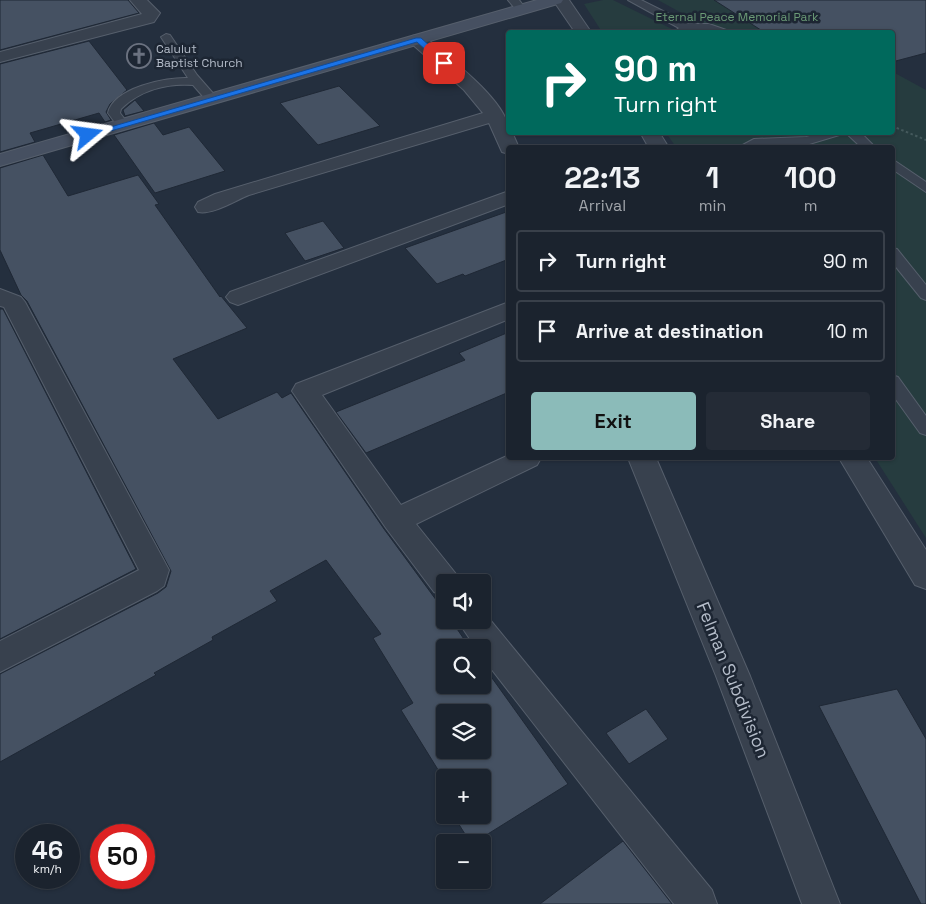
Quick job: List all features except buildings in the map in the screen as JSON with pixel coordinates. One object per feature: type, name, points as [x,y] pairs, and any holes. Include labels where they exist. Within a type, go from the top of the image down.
[{"type":"main road","points":[[0,160],[418,40],[523,5],[555,0]]},
{"type":"street","points":[[0,57],[148,18],[152,13],[138,0]]},
{"type":"street","points":[[561,0],[582,30]]},
{"type":"street","points":[[418,40],[470,86],[495,115],[508,145]]},
{"type":"street","points":[[206,207],[242,190],[495,115]]},
{"type":"street","points":[[238,296],[506,198]]},
{"type":"street","points":[[0,297],[13,302],[154,570],[153,577],[146,582],[0,657]]},
{"type":"street","points":[[438,574],[396,520],[305,391],[506,311]]},
{"type":"street","points":[[396,520],[523,460]]},
{"type":"street","name":"Felman Subdivision","points":[[643,460],[733,676],[822,904]]},
{"type":"street","points":[[854,460],[926,576]]},
{"type":"street","points":[[480,629],[698,904]]},
{"type":"lane","points":[[633,0],[683,30],[707,26],[720,30]]},
{"type":"lane","points":[[166,37],[191,72],[195,82],[212,99]]},
{"type":"lane","points":[[122,125],[114,113],[115,108],[129,94],[168,83],[195,82]]},
{"type":"lane","points":[[750,145],[754,143],[808,144],[833,135]]},
{"type":"lane","points":[[855,135],[867,145]]},
{"type":"lane","points":[[895,166],[926,188]]},
{"type":"lane","points":[[895,256],[926,294]]},
{"type":"lane","points":[[895,385],[926,429]]},
{"type":"path","points":[[895,127],[926,140]]},
{"type":"green space","name":"Eternal Peace Memorial Park","points":[[613,0],[674,30],[601,30],[584,4]]},
{"type":"green space","name":"Eternal Peace Memorial Park","points":[[658,0],[772,0],[770,6],[815,30],[674,30],[696,21]]},
{"type":"green space","points":[[895,73],[926,90],[926,538],[876,460],[895,460],[895,145],[675,145],[667,135],[895,135]]},
{"type":"place","name":"Calulut Baptist Church","points":[[139,56]]},
{"type":"route","points":[[88,135],[418,40],[444,63]]}]
